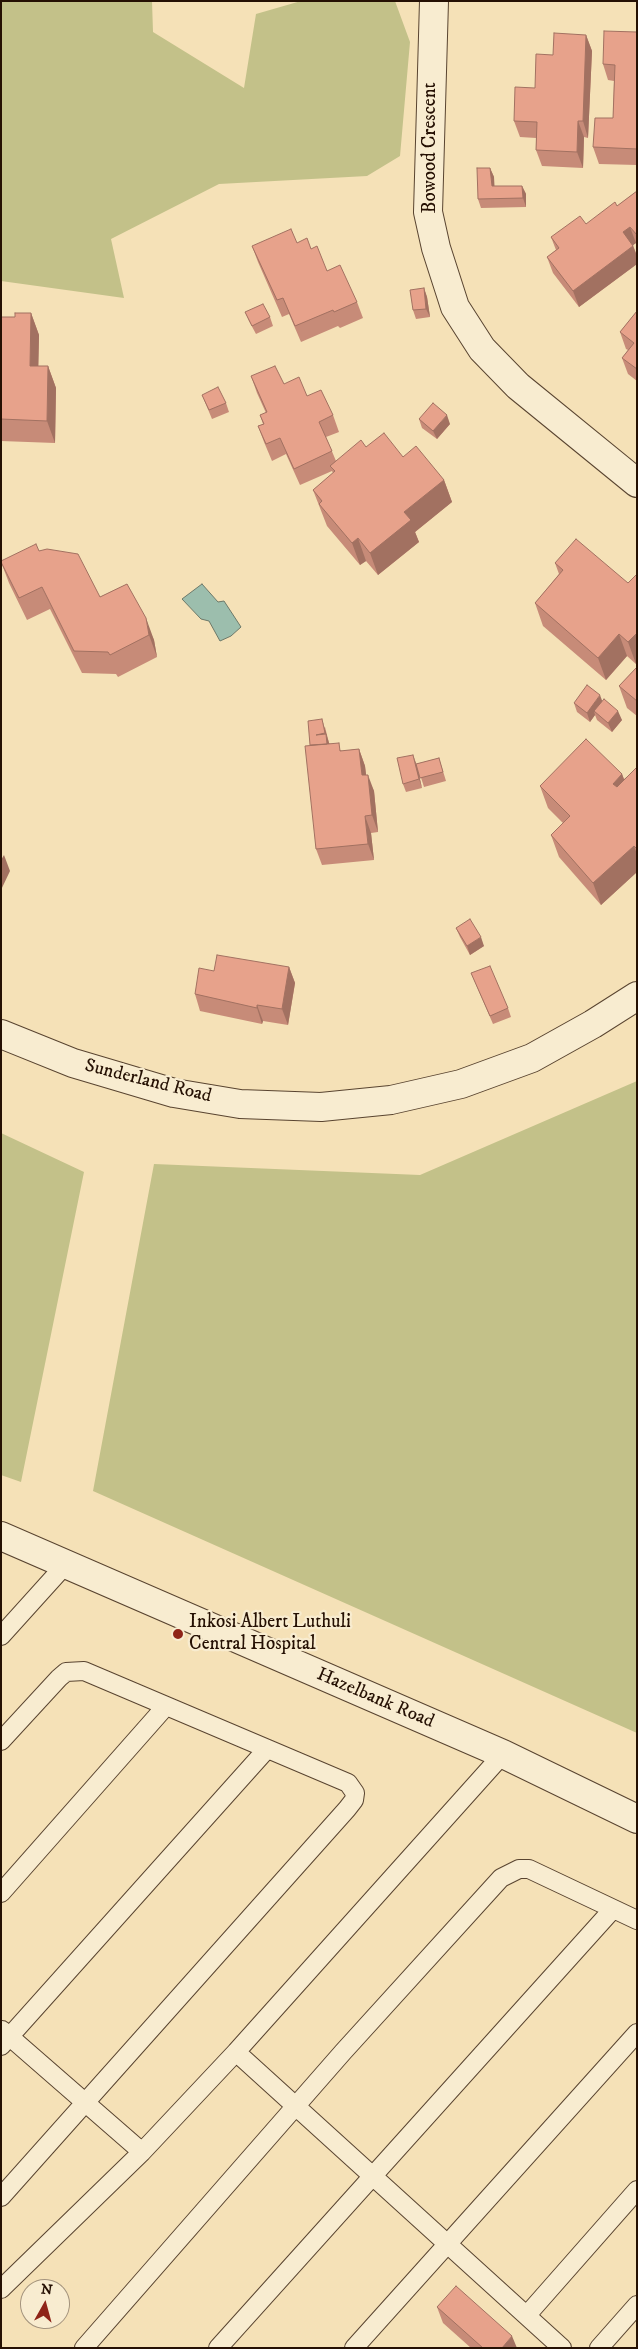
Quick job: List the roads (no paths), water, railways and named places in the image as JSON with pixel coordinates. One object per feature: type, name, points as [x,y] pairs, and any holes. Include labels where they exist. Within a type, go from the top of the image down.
[{"type":"street","name":"Bowood Crescent","points":[[434,1],[428,212],[436,248],[455,307],[482,349],[518,386],[637,483]]},
{"type":"street","name":"Sunderland Road","points":[[1,1034],[73,1063],[174,1093],[240,1104],[321,1107],[391,1100],[461,1084],[532,1058],[593,1024],[637,996]]},
{"type":"street","name":"Hazelbank Road","points":[[1,1536],[503,1754],[637,1819]]},
{"type":"lane","points":[[1,1636],[66,1564]]},
{"type":"lane","points":[[1,1741],[66,1672],[84,1671],[348,1783],[355,1793],[354,1800],[1,2197]]},
{"type":"lane","points":[[1,1893],[166,1706]]},
{"type":"lane","points":[[142,2152],[85,2102],[4,2038],[267,1749]]},
{"type":"lane","points":[[1,2306],[2,2288],[142,2152],[236,2052],[503,1754]]},
{"type":"lane","points":[[84,2348],[501,1878],[519,1869],[530,1869],[637,1920]]},
{"type":"lane","points":[[218,2348],[613,1909]]},
{"type":"lane","points":[[354,2348],[637,2034]]},
{"type":"lane","points":[[236,2052],[562,2348]]},
{"type":"lane","points":[[526,2315],[637,2190]]},
{"type":"lane","points":[[599,2348],[637,2305]]},
{"type":"place","name":"Inkosi Albert Luthuli Central Hospital","points":[[178,1634]]}]
